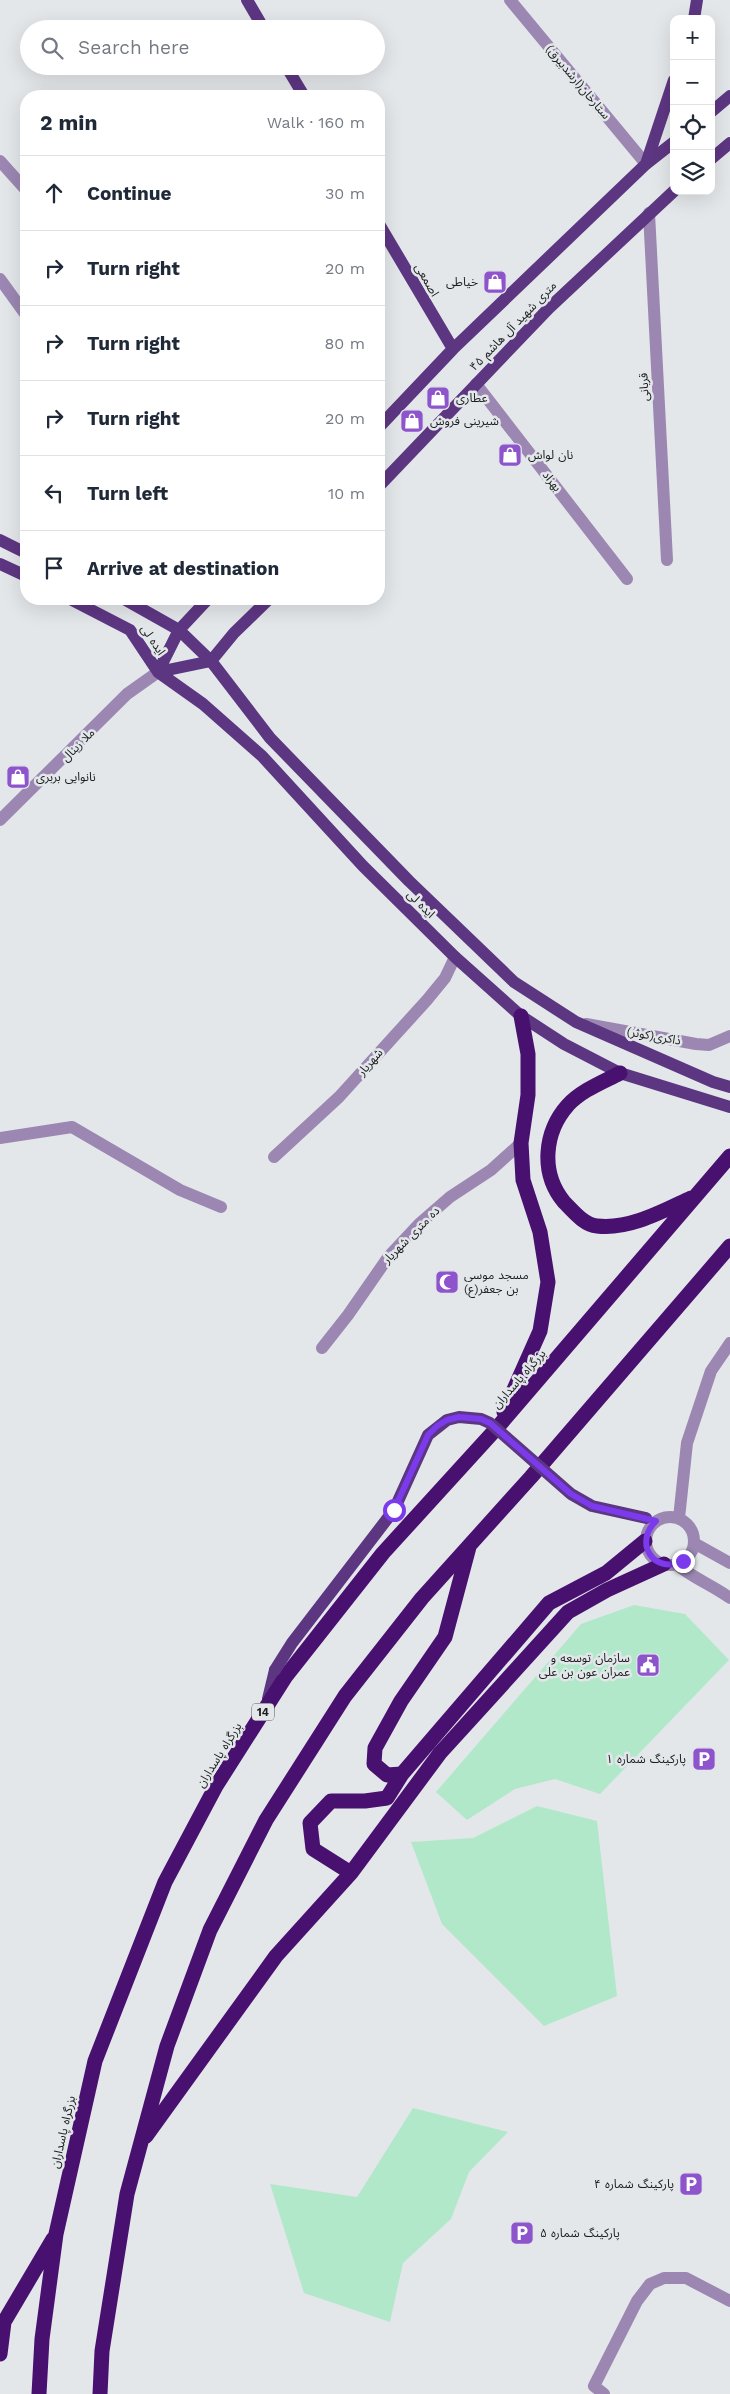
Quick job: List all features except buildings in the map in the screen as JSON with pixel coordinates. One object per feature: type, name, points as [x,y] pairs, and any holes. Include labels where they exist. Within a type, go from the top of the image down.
[{"type":"highway","points":[[496,1429],[540,1331],[548,1282],[540,1232],[524,1180],[521,1143],[528,1095],[528,1054],[521,1016]]},
{"type":"highway","points":[[620,1073],[589,1089],[569,1105],[554,1127],[547,1150],[549,1173],[560,1196],[576,1215],[594,1226],[606,1227],[646,1218],[694,1196]]},
{"type":"highway","name":"بزرگراه پاسداران","points":[[39,2394],[42,2339],[56,2234],[95,2061],[165,1882],[216,1786],[286,1676],[383,1553],[496,1429],[730,1156]]},
{"type":"highway","points":[[100,2394],[102,2351],[127,2194],[167,2046],[210,1930],[266,1820],[345,1696],[422,1598],[730,1246]]},
{"type":"highway","points":[[350,1873],[313,1848],[310,1823],[331,1801],[365,1802],[387,1798],[402,1774],[549,1603],[606,1573],[645,1541]]},
{"type":"highway","points":[[402,1774],[388,1775],[374,1764],[375,1748],[401,1701],[444,1637],[470,1544]]},
{"type":"highway","points":[[141,2144],[276,1956],[350,1873],[440,1753],[568,1612],[606,1590],[670,1564]]},
{"type":"highway","points":[[0,2354],[4,2322],[56,2234]]},
{"type":"main road","points":[[247,0],[259,20]]},
{"type":"main road","points":[[695,15],[698,0]]},
{"type":"main road","points":[[291,75],[300,90]]},
{"type":"main road","points":[[646,164],[670,92]]},
{"type":"main road","points":[[715,109],[730,96]]},
{"type":"main road","points":[[715,156],[730,143]]},
{"type":"main road","name":"۴۵ متری شهید آل هاشم","points":[[385,421],[452,349],[646,164],[670,145]]},
{"type":"main road","name":"۴۵ متری شهید آل هاشم","points":[[385,480],[549,308],[649,212],[670,194]]},
{"type":"main road","name":"اصمعی","points":[[385,234],[452,349]]},
{"type":"main road","points":[[0,540],[20,549]]},
{"type":"main road","points":[[0,564],[20,573]]},
{"type":"main road","name":"ایده لى","points":[[82,605],[130,630],[158,672]]},
{"type":"main road","name":"ایده لى","points":[[135,605],[179,630],[210,661]]},
{"type":"main road","points":[[158,672],[179,630],[201,605]]},
{"type":"main road","points":[[158,672],[210,661],[234,633],[263,605]]},
{"type":"main road","name":"ایده لی","points":[[210,661],[270,738],[409,881],[514,982],[576,1022],[713,1082],[730,1087]]},
{"type":"main road","name":"ایده لی","points":[[158,672],[166,680],[204,704],[262,756],[363,866],[455,957],[521,1016],[564,1044],[620,1073],[730,1107]]},
{"type":"main road","points":[[265,1710],[275,1670],[297,1637],[394,1510],[428,1435],[447,1420],[469,1417],[490,1423],[571,1494],[592,1506],[651,1519]]},
{"type":"street","name":"ستارخان(ارشدبیرق)","points":[[510,0],[646,164]]},
{"type":"street","points":[[0,161],[20,183]]},
{"type":"street","name":"قربانی","points":[[649,212],[667,560]]},
{"type":"street","points":[[0,279],[20,307]]},
{"type":"street","name":"بهزاد","points":[[476,384],[628,579]]},
{"type":"street","name":"ملا زینال","points":[[0,820],[127,694],[158,672]]},
{"type":"street","name":"شهریار","points":[[274,1157],[339,1097],[445,978],[455,957]]},
{"type":"street","name":"ذاکری(کوثر)","points":[[576,1022],[730,1048]]},
{"type":"street","points":[[709,1044],[730,1036]]},
{"type":"street","points":[[0,1138],[72,1127],[180,1190],[221,1207]]},
{"type":"street","name":"ده متری شهریار","points":[[322,1348],[348,1315],[389,1256],[413,1231],[450,1197],[491,1170],[521,1143]]},
{"type":"street","points":[[678,1518],[686,1443],[711,1371],[730,1343]]},
{"type":"street","points":[[670,1564],[688,1556],[694,1543],[690,1528],[678,1518],[663,1517],[651,1519],[645,1541],[651,1556],[670,1564],[730,1598]]},
{"type":"street","points":[[694,1543],[730,1563]]},
{"type":"street","points":[[604,2394],[594,2386],[637,2301],[650,2284],[664,2278],[686,2278],[730,2301]]},
{"type":"green space","points":[[634,1605],[685,1614],[729,1660],[600,1794],[555,1779],[515,1789],[467,1820],[436,1792],[581,1624]]},
{"type":"green space","points":[[537,1806],[597,1821],[617,1996],[544,2026],[442,1924],[411,1842],[473,1838]]},
{"type":"green space","points":[[413,2108],[508,2132],[469,2172],[451,2219],[403,2263],[390,2322],[304,2293],[270,2184],[357,2197]]},
{"type":"place","name":"خیاطی","points":[[495,282]]},
{"type":"place","name":"عطاری","points":[[438,398]]},
{"type":"place","name":"شیرینی فروش","points":[[412,421]]},
{"type":"place","name":"نان لواش","points":[[510,455]]},
{"type":"place","name":"نانوایی بربری","points":[[18,777]]},
{"type":"place","name":"مسجد موسی بن جعفر(ع)","points":[[447,1282]]},
{"type":"place","name":"سازمان توسعه و عمران عون بن علی","points":[[648,1665]]},
{"type":"place","name":"پارکینگ شماره ۱","points":[[704,1759]]},
{"type":"place","name":"پارکینگ شماره ۴","points":[[691,2184]]},
{"type":"place","name":"پارکینگ شماره ۵","points":[[522,2233]]},
{"type":"route","points":[[394,1510],[428,1435],[447,1420],[459,1417],[481,1419],[490,1423],[571,1494],[592,1506],[656,1521],[650,1526],[645,1541],[651,1556],[664,1564],[676,1564],[683,1561]]}]
